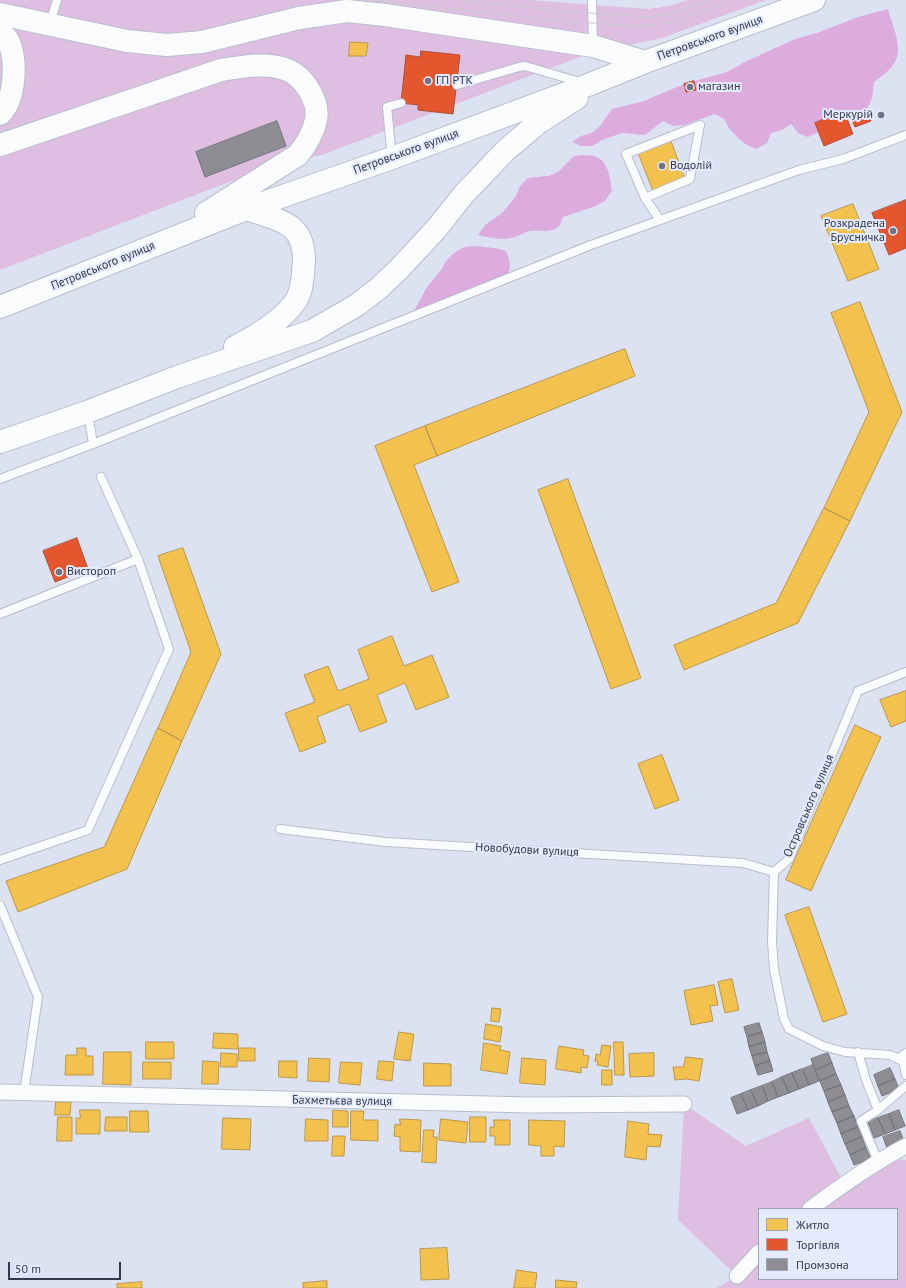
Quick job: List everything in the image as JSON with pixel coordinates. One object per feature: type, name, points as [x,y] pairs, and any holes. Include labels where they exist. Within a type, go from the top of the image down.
[{"type":"main road","name":"Петровського вулиця","points":[[4,306],[246,209],[392,158],[814,0]]},
{"type":"main road","points":[[0,14],[127,42],[167,45],[202,42],[300,18],[347,11],[384,15],[593,46],[645,62]]},
{"type":"main road","points":[[0,31],[8,40],[13,59],[13,77],[11,94],[5,109],[0,114]]},
{"type":"main road","points":[[0,442],[88,412],[177,377],[312,331],[358,305],[399,269],[437,228],[464,194],[506,150],[533,128],[577,98],[645,62]]},
{"type":"main road","points":[[0,145],[221,70],[254,65],[273,66],[286,69],[298,76],[307,86],[314,99],[316,119],[312,133],[298,156],[239,194],[148,248]]},
{"type":"main road","points":[[177,377],[243,343],[262,331],[284,316],[298,298],[303,278],[304,253],[301,240],[292,227],[274,218],[246,209]]},
{"type":"street","name":"Бахметьєва вулиця","points":[[0,1092],[529,1105],[684,1104]]},
{"type":"street","points":[[811,1208],[878,1161],[906,1146]]},
{"type":"street","points":[[737,1276],[758,1253]]},
{"type":"lane","points":[[50,24],[58,0]]},
{"type":"lane","points":[[592,0],[593,46]]},
{"type":"lane","points":[[456,85],[524,66],[588,84]]},
{"type":"lane","points":[[392,158],[387,107],[401,103]]},
{"type":"lane","points":[[645,198],[690,179],[700,124],[626,154],[645,198],[660,220]]},
{"type":"lane","points":[[0,479],[92,444],[591,245],[799,170],[843,159],[906,135]]},
{"type":"lane","points":[[88,412],[92,444]]},
{"type":"lane","points":[[0,860],[88,830],[169,649],[138,559],[101,477]]},
{"type":"lane","points":[[0,614],[138,559]]},
{"type":"lane","name":"Островського вулиця","points":[[774,872],[789,859],[858,691],[906,672]]},
{"type":"lane","name":"Новобудови вулиця","points":[[280,829],[386,842],[743,863],[774,872]]},
{"type":"lane","points":[[774,872],[772,941],[774,969],[784,1019],[789,1029],[823,1046],[845,1052],[890,1055],[903,1061],[906,1076]]},
{"type":"lane","points":[[0,905],[38,997],[24,1093]]},
{"type":"lane","points":[[858,1052],[866,1080],[878,1110]]},
{"type":"lane","points":[[898,1059],[906,1053]]},
{"type":"lane","points":[[878,1161],[861,1121],[878,1110],[906,1086]]},
{"type":"shaded area","points":[[0,0],[530,0],[648,9],[669,6],[688,0],[766,0],[662,38],[590,53],[322,155],[271,166],[0,270]]},
{"type":"shaded area","points":[[888,9],[897,40],[898,54],[891,68],[874,82],[872,97],[869,105],[863,111],[852,114],[844,114],[828,128],[808,137],[798,133],[791,124],[782,130],[771,133],[767,143],[756,149],[745,144],[729,128],[724,119],[715,114],[684,125],[673,126],[663,121],[645,135],[622,133],[602,140],[592,146],[581,146],[572,142],[581,136],[592,133],[600,126],[612,109],[644,101],[684,84],[727,72],[795,39],[817,33],[858,17]]},
{"type":"shaded area","points":[[584,155],[599,158],[603,161],[608,170],[612,191],[605,201],[596,206],[563,217],[560,225],[554,230],[530,231],[506,239],[478,235],[485,225],[502,213],[516,196],[520,186],[528,178],[548,176],[558,172],[574,156]]},
{"type":"shaded area","points":[[474,246],[495,248],[506,251],[510,266],[505,280],[412,315],[427,287],[441,270],[446,261],[454,253],[464,247]]},
{"type":"shaded area","points":[[684,1104],[746,1146],[809,1118],[844,1183],[878,1161],[906,1160],[906,1288],[717,1288],[737,1276],[678,1220]]},
{"type":"building: Житло","points":[[350,42],[368,43],[366,56],[349,56]]},
{"type":"building: Житло","name":"Водолій","points":[[671,141],[685,179],[653,191],[638,153]]},
{"type":"building: Житло","points":[[853,204],[879,269],[848,281],[821,216]]},
{"type":"building: Житло","points":[[860,302],[902,412],[850,521],[824,508],[869,412],[831,313]]},
{"type":"building: Житло","points":[[625,349],[635,376],[437,456],[425,426]]},
{"type":"building: Житло","points":[[425,426],[437,456],[414,465],[459,582],[432,592],[375,446]]},
{"type":"building: Житло","points":[[568,479],[641,678],[611,689],[538,490]]},
{"type":"building: Житло","points":[[824,508],[850,521],[798,623],[684,670],[674,645],[776,603]]},
{"type":"building: Житло","points":[[183,548],[221,654],[182,741],[158,728],[191,652],[158,556]]},
{"type":"building: Житло","points":[[392,636],[404,666],[432,655],[449,697],[416,710],[405,683],[377,695],[387,722],[360,732],[349,704],[317,717],[326,742],[300,752],[285,713],[315,702],[304,675],[328,666],[338,691],[369,679],[358,650]]},
{"type":"building: Житло","points":[[906,691],[906,721],[891,727],[880,700]]},
{"type":"building: Житло","points":[[855,725],[881,737],[811,891],[786,880]]},
{"type":"building: Житло","points":[[158,728],[182,741],[127,869],[18,912],[6,881],[104,847]]},
{"type":"building: Житло","points":[[662,755],[679,800],[655,809],[638,764]]},
{"type":"building: Житло","points":[[809,907],[847,1014],[823,1022],[785,915]]},
{"type":"building: Житло","points":[[732,979],[739,1010],[725,1013],[718,982]]},
{"type":"building: Житло","points":[[714,985],[718,1005],[710,1006],[713,1021],[691,1025],[684,991]]},
{"type":"building: Житло","points":[[492,1008],[501,1009],[499,1022],[491,1021]]},
{"type":"building: Житло","points":[[486,1024],[502,1027],[500,1042],[484,1039]]},
{"type":"building: Житло","points":[[399,1032],[414,1034],[410,1061],[394,1059]]},
{"type":"building: Житло","points":[[214,1033],[238,1034],[238,1049],[213,1048]]},
{"type":"building: Житло","points":[[146,1042],[174,1042],[174,1059],[146,1059]]},
{"type":"building: Житло","points":[[614,1042],[623,1042],[624,1075],[615,1075]]},
{"type":"building: Житло","points":[[484,1043],[501,1046],[500,1050],[510,1052],[507,1074],[481,1070]]},
{"type":"building: Житло","points":[[602,1045],[611,1046],[608,1067],[597,1065],[598,1061],[595,1061],[596,1054],[600,1055]]},
{"type":"building: Житло","points":[[559,1046],[584,1050],[583,1055],[589,1056],[587,1068],[581,1067],[581,1073],[556,1069]]},
{"type":"building: Житло","points":[[77,1048],[86,1048],[86,1056],[93,1056],[93,1075],[65,1075],[66,1055],[77,1055]]},
{"type":"building: Житло","points":[[239,1048],[255,1048],[255,1061],[239,1061]]},
{"type":"building: Житло","points":[[104,1052],[131,1052],[131,1085],[103,1084]]},
{"type":"building: Житло","points":[[221,1053],[237,1054],[237,1067],[221,1067]]},
{"type":"building: Житло","points":[[654,1053],[654,1076],[630,1077],[629,1054]]},
{"type":"building: Житло","points":[[686,1057],[703,1059],[699,1081],[686,1079],[675,1080],[673,1067],[683,1067]]},
{"type":"building: Житло","points":[[309,1058],[330,1059],[329,1082],[308,1081]]},
{"type":"building: Житло","points":[[522,1058],[546,1060],[545,1085],[520,1083]]},
{"type":"building: Житло","points":[[203,1061],[219,1062],[218,1084],[202,1084]]},
{"type":"building: Житло","points":[[279,1061],[297,1061],[297,1078],[279,1077]]},
{"type":"building: Житло","points":[[379,1061],[394,1062],[392,1081],[377,1079]]},
{"type":"building: Житло","points":[[143,1062],[171,1062],[171,1079],[143,1079]]},
{"type":"building: Житло","points":[[341,1062],[362,1063],[360,1085],[339,1083]]},
{"type":"building: Житло","points":[[424,1063],[451,1064],[451,1086],[424,1086]]},
{"type":"building: Житло","points":[[602,1070],[612,1070],[612,1085],[602,1085]]},
{"type":"building: Житло","points":[[56,1102],[71,1102],[70,1115],[55,1115]]},
{"type":"building: Житло","points":[[80,1110],[100,1110],[100,1134],[76,1134],[76,1118],[80,1118]]},
{"type":"building: Житло","points":[[333,1110],[348,1111],[348,1127],[333,1127]]},
{"type":"building: Житло","points":[[130,1111],[148,1111],[149,1132],[130,1132]]},
{"type":"building: Житло","points":[[351,1111],[364,1111],[363,1120],[378,1120],[378,1141],[351,1140]]},
{"type":"building: Житло","points":[[58,1117],[72,1117],[72,1141],[57,1141]]},
{"type":"building: Житло","points":[[106,1117],[127,1117],[127,1131],[105,1131]]},
{"type":"building: Житло","points":[[470,1117],[486,1117],[486,1142],[470,1142]]},
{"type":"building: Житло","points":[[223,1118],[251,1119],[250,1150],[222,1149]]},
{"type":"building: Житло","points":[[306,1119],[328,1120],[328,1141],[305,1141]]},
{"type":"building: Житло","points":[[400,1119],[421,1120],[420,1152],[400,1151],[400,1137],[394,1136],[395,1124],[400,1125]]},
{"type":"building: Житло","points":[[441,1119],[468,1122],[466,1143],[439,1140]]},
{"type":"building: Житло","points":[[494,1120],[510,1120],[510,1145],[495,1145],[495,1136],[490,1136],[490,1127],[494,1127]]},
{"type":"building: Житло","points":[[529,1120],[565,1121],[564,1147],[554,1146],[554,1156],[541,1156],[541,1146],[529,1145]]},
{"type":"building: Житло","points":[[628,1121],[649,1124],[648,1134],[662,1135],[660,1147],[647,1146],[646,1160],[625,1157]]},
{"type":"building: Житло","points":[[424,1130],[434,1130],[433,1137],[437,1137],[436,1163],[422,1162]]},
{"type":"building: Житло","points":[[333,1136],[345,1136],[344,1156],[332,1156]]},
{"type":"building: Житло","points":[[447,1248],[449,1279],[421,1280],[420,1249]]},
{"type":"building: Житло","points":[[517,1270],[537,1273],[535,1288],[514,1288]]},
{"type":"building: Житло","points":[[556,1280],[577,1282],[576,1288],[556,1288]]},
{"type":"building: Житло","points":[[327,1281],[327,1288],[303,1288],[303,1283]]},
{"type":"building: Житло","points":[[142,1282],[142,1288],[117,1288],[117,1284]]},
{"type":"building: Торгівля","points":[[421,51],[460,55],[453,114],[418,110],[418,105],[401,103],[406,55],[420,57]]},
{"type":"building: Торгівля","name":"магазин","points":[[694,81],[696,90],[686,92],[684,84]]},
{"type":"building: Торгівля","points":[[844,111],[853,134],[824,146],[815,123]]},
{"type":"building: Торгівля","points":[[867,112],[871,121],[855,127],[851,118]]},
{"type":"building: Торгівля","name":"Розкрадена Брусничка","points":[[906,200],[906,248],[889,255],[872,213]]},
{"type":"building: Торгівля","points":[[77,538],[88,569],[55,582],[43,551]]},
{"type":"building: Промзона","points":[[277,121],[286,146],[205,177],[196,152]]},
{"type":"building: Промзона","points":[[759,1023],[762,1032],[747,1037],[744,1027]]},
{"type":"building: Промзона","points":[[762,1032],[765,1042],[749,1047],[747,1037]]},
{"type":"building: Промзона","points":[[765,1042],[767,1052],[752,1056],[749,1047]]},
{"type":"building: Промзона","points":[[767,1052],[770,1061],[755,1066],[752,1056]]},
{"type":"building: Промзона","points":[[828,1053],[832,1063],[815,1070],[811,1059]]},
{"type":"building: Промзона","points":[[770,1061],[773,1071],[758,1075],[755,1066]]},
{"type":"building: Промзона","points":[[832,1063],[836,1074],[820,1081],[815,1070]]},
{"type":"building: Промзона","points":[[813,1065],[819,1081],[809,1085],[803,1069]]},
{"type":"building: Промзона","points":[[890,1068],[895,1079],[878,1086],[874,1075]]},
{"type":"building: Промзона","points":[[802,1069],[809,1085],[799,1089],[792,1073]]},
{"type":"building: Промзона","points":[[792,1073],[799,1089],[789,1093],[782,1077]]},
{"type":"building: Промзона","points":[[836,1074],[841,1085],[824,1091],[820,1081]]},
{"type":"building: Промзона","points":[[782,1077],[789,1093],[778,1097],[772,1082]]},
{"type":"building: Промзона","points":[[895,1079],[899,1089],[882,1096],[878,1086]]},
{"type":"building: Промзона","points":[[772,1082],[778,1097],[768,1101],[762,1086]]},
{"type":"building: Промзона","points":[[841,1085],[845,1095],[828,1102],[824,1091]]},
{"type":"building: Промзона","points":[[762,1086],[768,1101],[758,1106],[751,1090]]},
{"type":"building: Промзона","points":[[751,1090],[758,1106],[748,1110],[741,1094]]},
{"type":"building: Промзона","points":[[741,1094],[748,1110],[737,1114],[731,1098]]},
{"type":"building: Промзона","points":[[845,1095],[849,1106],[832,1112],[828,1102]]},
{"type":"building: Промзона","points":[[849,1106],[854,1116],[837,1123],[832,1112]]},
{"type":"building: Промзона","points":[[899,1110],[905,1126],[895,1130],[889,1114]]},
{"type":"building: Промзона","points":[[889,1114],[895,1130],[885,1134],[878,1118]]},
{"type":"building: Промзона","points":[[854,1116],[858,1127],[841,1134],[837,1123]]},
{"type":"building: Промзона","points":[[878,1118],[885,1134],[874,1138],[868,1122]]},
{"type":"building: Промзона","points":[[858,1127],[862,1137],[845,1144],[841,1134]]},
{"type":"building: Промзона","points":[[900,1131],[904,1141],[887,1148],[883,1137]]},
{"type":"building: Промзона","points":[[862,1137],[866,1148],[850,1155],[845,1144]]},
{"type":"building: Промзона","points":[[866,1148],[871,1159],[854,1165],[850,1155]]},
{"type":"tram line","points":[[372,0],[562,21],[622,25],[672,23],[733,0]]},
{"type":"tram line","points":[[459,0],[561,11],[648,17],[671,14],[711,0]]},
{"type":"place","name":"ГП РТК","points":[[428,81]]},
{"type":"place","name":"магазин","points":[[690,87]]},
{"type":"place","name":"Меркурій","points":[[881,115]]},
{"type":"place","name":"Водолій","points":[[662,166]]},
{"type":"place","name":"Розкрадена Брусничка","points":[[893,231]]},
{"type":"place","name":"Вистороп","points":[[59,572]]}]
